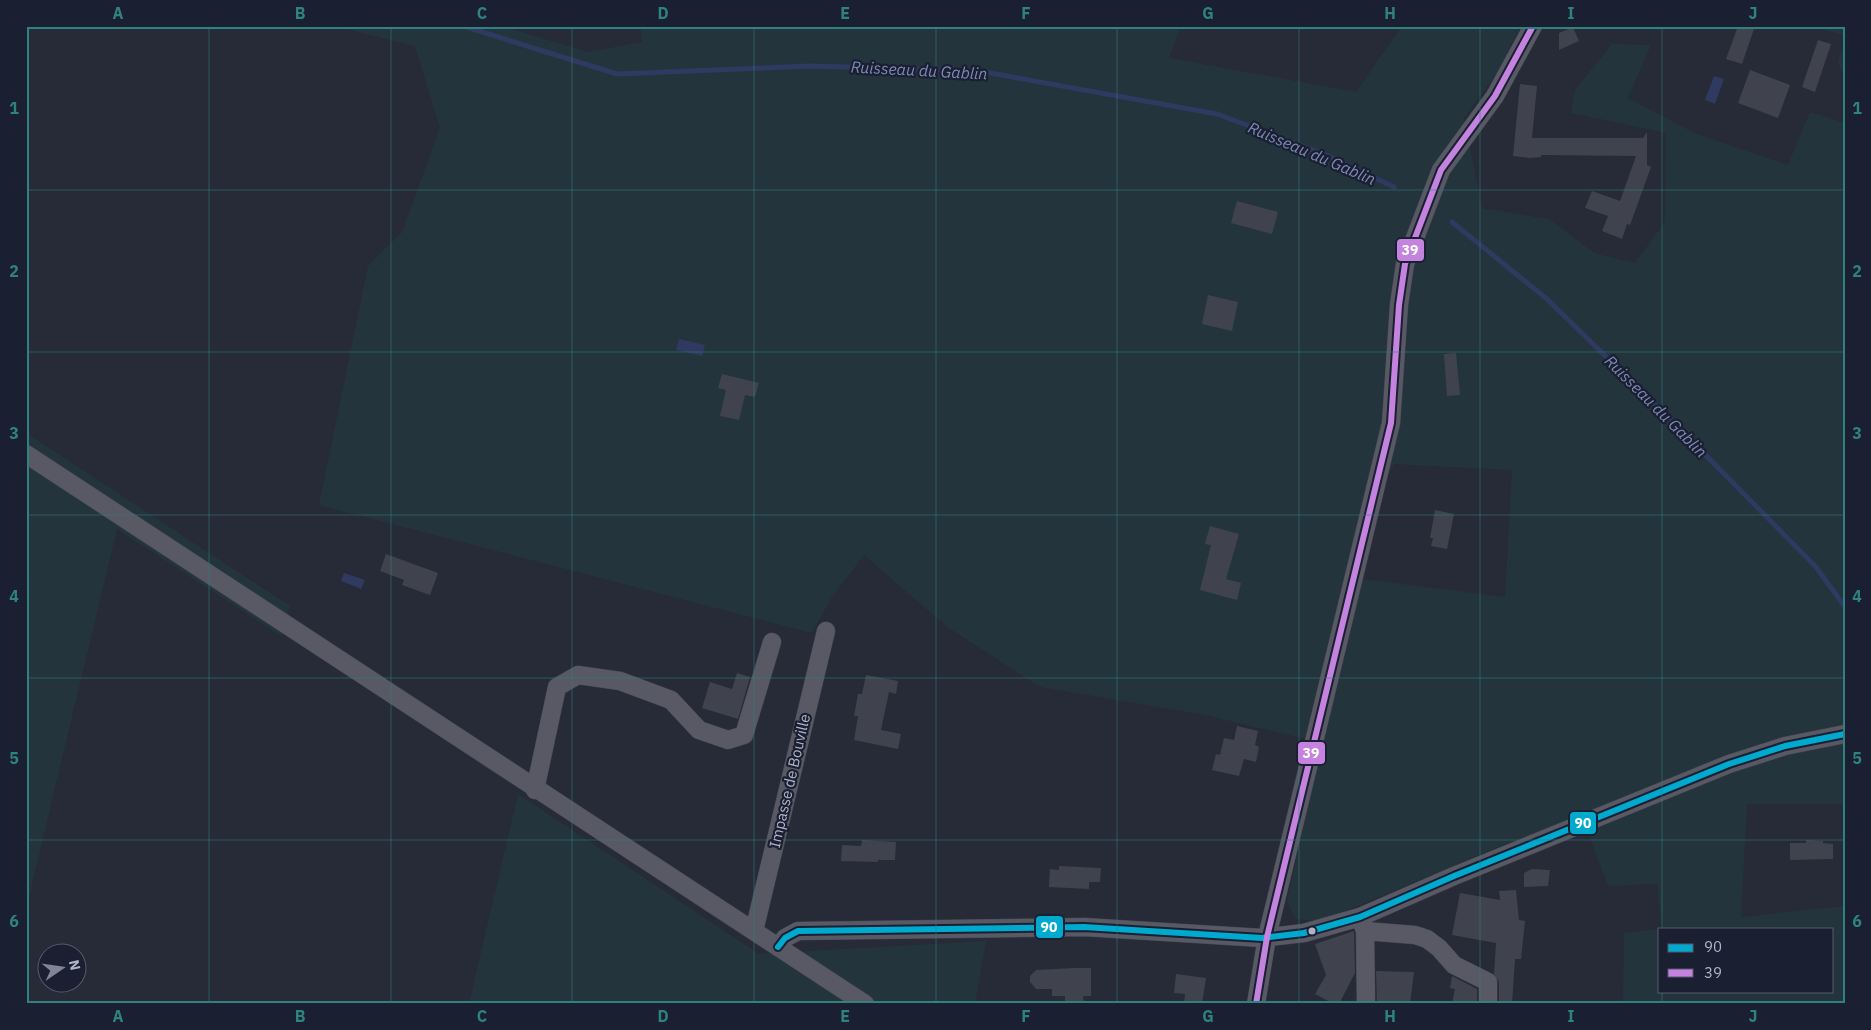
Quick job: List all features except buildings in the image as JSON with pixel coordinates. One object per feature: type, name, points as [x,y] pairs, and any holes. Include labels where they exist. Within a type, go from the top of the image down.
[{"type":"street","points":[[1256,1004],[1267,937],[1390,423],[1399,305],[1405,264],[1441,170],[1495,96],[1533,26]]},
{"type":"street","points":[[26,454],[535,790],[865,1004]]},
{"type":"street","name":"Impasse de Bouville","points":[[754,932],[826,631]]},
{"type":"street","points":[[535,790],[557,687],[578,675],[620,681],[671,700],[699,730],[728,740],[744,735],[772,642]]},
{"type":"street","points":[[778,947],[785,938],[798,931],[1084,927],[1267,937],[1363,924],[1454,876],[1729,764],[1786,746],[1845,734]]},
{"type":"street","points":[[1363,924],[1366,1004]]},
{"type":"street","points":[[1363,924],[1426,939],[1439,948],[1454,965],[1488,982],[1488,1004]]},
{"type":"shaded area","points":[[334,26],[501,26],[588,52],[642,42],[640,26],[1181,26],[1169,58],[1356,92],[1402,26],[1521,26],[1497,73],[1464,118],[1482,208],[1549,219],[1594,253],[1635,263],[1665,222],[1666,133],[1571,113],[1575,90],[1612,44],[1651,45],[1628,98],[1697,134],[1788,165],[1810,112],[1845,123],[1845,807],[1843,804],[1747,804],[1741,917],[1845,906],[1845,1004],[1623,1004],[1624,933],[1658,929],[1658,992],[1834,992],[1834,928],[1662,928],[1657,884],[1608,886],[1582,817],[1496,848],[1336,915],[1317,921],[1296,919],[1287,902],[1322,743],[1201,714],[1040,687],[946,626],[864,555],[832,597],[812,633],[319,505],[368,266],[402,232],[440,128],[415,46]],"holes":[[[1394,464],[1512,470],[1505,597],[1362,579],[1385,481]]]},
{"type":"shaded area","points":[[1823,26],[1845,26],[1845,36],[1822,29]]},
{"type":"shaded area","points":[[1845,43],[1845,73],[1841,71],[1838,61]]},
{"type":"shaded area","points":[[26,433],[290,606],[281,636],[117,529],[26,909]]},
{"type":"shaded area","points":[[518,794],[759,954],[986,941],[975,1004],[469,1004]]},
{"type":"water","points":[[1714,76],[1724,79],[1715,104],[1705,100]]},
{"type":"water","points":[[679,339],[705,345],[702,356],[676,350]]},
{"type":"water","points":[[344,573],[365,580],[361,589],[341,581]]},
{"type":"waterway","name":"Ruisseau du Gablin","points":[[463,26],[617,74],[810,66],[979,71],[1217,114],[1326,155],[1394,187]]},
{"type":"waterway","name":"Ruisseau du Gablin","points":[[1452,222],[1547,299],[1677,426],[1816,567],[1845,607]]},
{"type":"transit line","name":"39","points":[[1256,1004],[1267,937],[1391,423],[1399,305],[1405,264],[1441,170],[1495,96],[1533,26]]},
{"type":"transit line","name":"90","points":[[778,947],[785,938],[798,931],[1084,927],[1262,938],[1304,933],[1360,917],[1454,876],[1729,764],[1785,746],[1845,734]]}]
